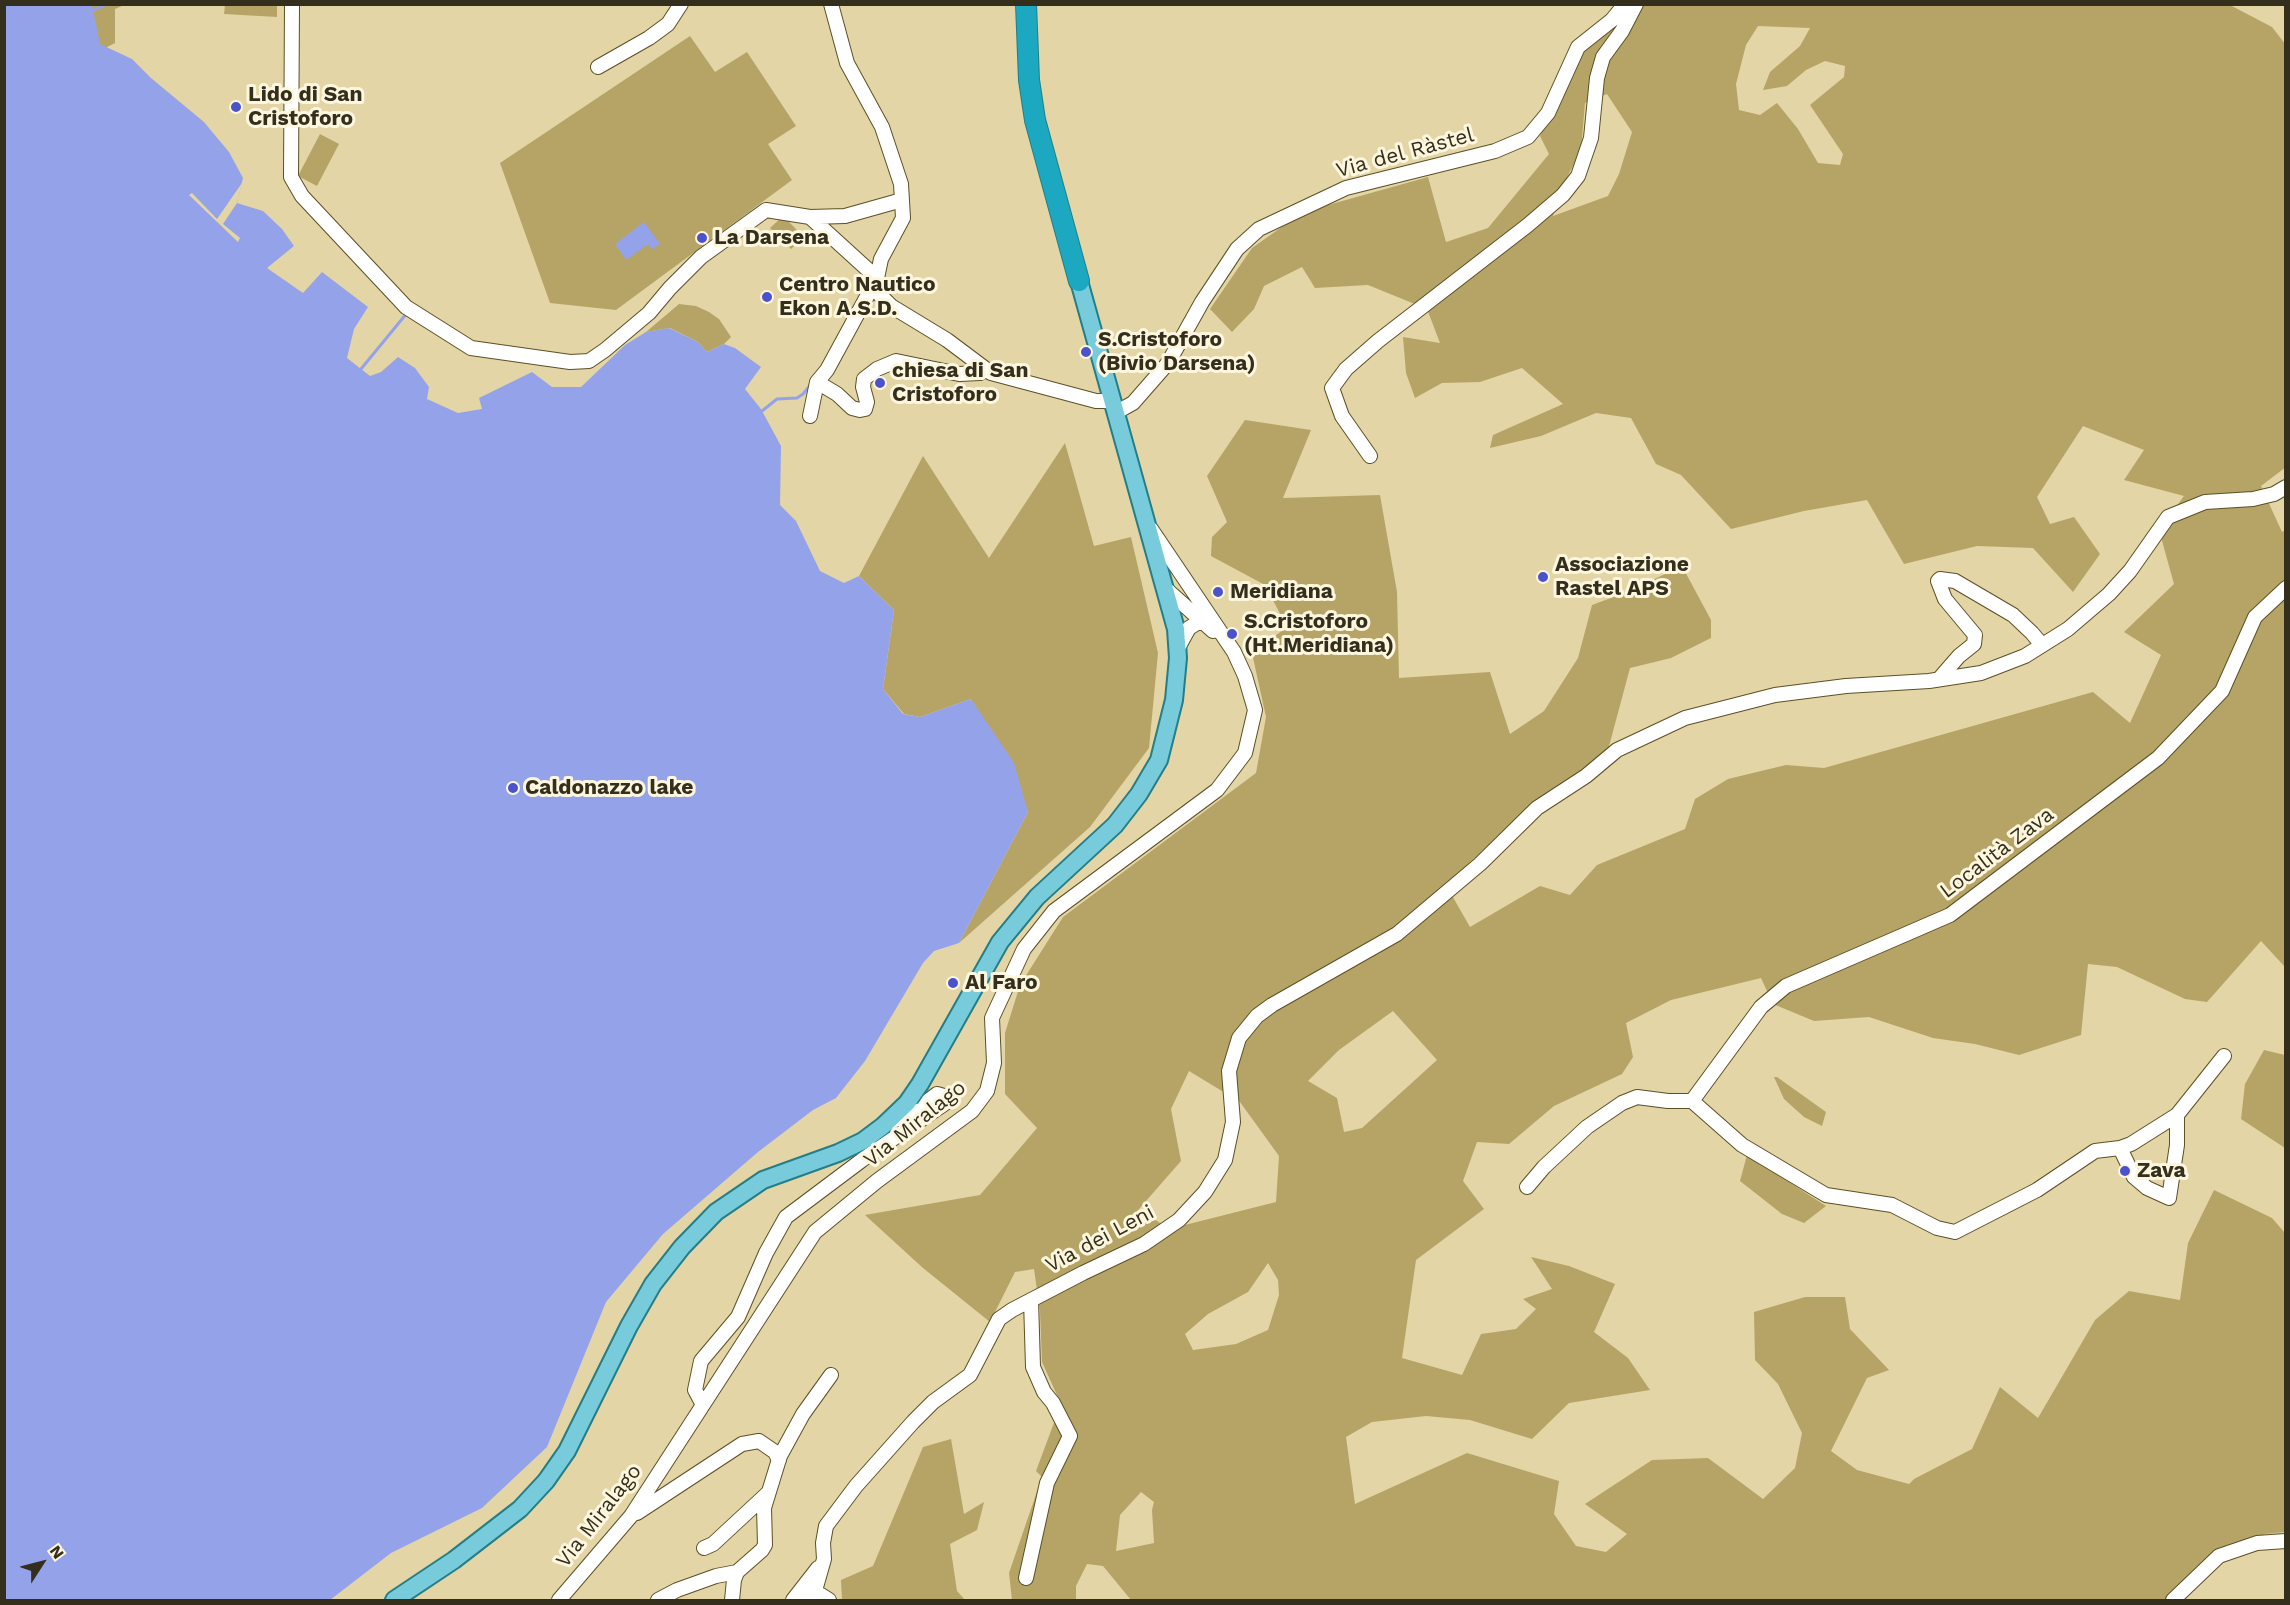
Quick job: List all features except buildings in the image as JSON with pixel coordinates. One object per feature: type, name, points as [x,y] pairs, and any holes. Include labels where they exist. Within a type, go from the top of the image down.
[{"type":"highway","points":[[1026,4],[1029,80],[1035,120],[1079,281]]},
{"type":"main road","points":[[394,1600],[454,1560],[520,1509],[546,1480],[567,1451],[629,1326],[653,1284],[682,1247],[716,1212],[763,1180],[838,1153],[863,1141],[908,1103],[1000,942],[1037,897],[1115,825],[1159,760],[1174,700],[1178,648],[1176,629],[1079,281]]},
{"type":"street","points":[[292,4],[291,177],[302,196],[406,307],[471,348],[570,362],[589,361],[649,314],[670,288],[701,257],[766,210],[810,217],[845,216],[902,200]]},
{"type":"street","points":[[598,67],[649,38],[668,24],[681,4]]},
{"type":"street","points":[[810,416],[816,382],[826,370],[877,278],[881,259],[903,218],[901,184],[894,158],[882,127],[848,63],[831,4]]},
{"type":"street","name":"Via del Ràstel","points":[[1114,407],[1133,403],[1168,363],[1202,302],[1237,249],[1259,229],[1346,188],[1495,151],[1528,137],[1548,113],[1578,47],[1612,20],[1625,4]]},
{"type":"street","points":[[1370,456],[1342,416],[1332,388],[1346,369],[1378,341],[1528,225],[1563,195],[1578,176],[1591,138],[1597,78],[1603,57],[1622,31],[1636,4]]},
{"type":"street","points":[[810,217],[877,278],[879,294],[891,306],[947,340],[986,370],[1114,407]]},
{"type":"street","points":[[816,382],[837,394],[852,408],[860,410],[865,409],[867,402],[863,387],[864,379],[877,369],[896,361],[959,374],[980,373],[986,370]]},
{"type":"street","name":"Via dei Leni","points":[[805,1599],[824,1559],[823,1544],[826,1526],[839,1506],[933,1402],[970,1375],[999,1319],[1031,1300],[1144,1244],[1179,1220],[1205,1192],[1225,1160],[1233,1122],[1229,1071],[1239,1038],[1257,1016],[1272,1005],[1397,934],[1480,864],[1537,808],[1586,776],[1617,750],[1685,718],[1775,695],[1981,673],[2025,656],[2068,629],[2109,594],[2130,571],[2168,517],[2205,502],[2253,499],[2274,494],[2286,487]]},
{"type":"street","points":[[1147,524],[1234,652]]},
{"type":"street","points":[[1939,679],[1959,656],[1974,644],[1975,635],[1945,599],[1938,581],[1940,579],[1955,581],[2013,615],[2042,645]]},
{"type":"street","points":[[1189,584],[1174,580],[1166,587],[1234,652]]},
{"type":"street","name":"Località Zava","points":[[1692,1101],[1761,1007],[1786,986],[1950,915],[2158,758],[2222,691],[2255,617],[2286,588]]},
{"type":"street","points":[[1178,648],[1183,636],[1192,625],[1205,623]]},
{"type":"street","name":"Via Miralago","points":[[560,1600],[631,1516],[815,1233],[869,1187],[972,1111],[987,1091],[994,1063],[992,1018],[1024,949],[1054,911],[1217,790],[1245,753],[1255,710],[1245,676],[1234,652]]},
{"type":"street","points":[[1527,1187],[1544,1167],[1587,1127],[1622,1103],[1637,1097],[1692,1101],[1742,1145],[1826,1195],[1892,1205],[1937,1228],[1955,1232],[2037,1190],[2095,1151],[2120,1148],[2131,1144],[2177,1115],[2224,1056]]},
{"type":"street","points":[[703,1405],[695,1390],[701,1361],[738,1317],[766,1253],[786,1217],[862,1160],[947,1102],[944,1096],[937,1095],[923,1109],[887,1123]]},
{"type":"street","points":[[2120,1148],[2134,1177],[2147,1188],[2169,1198],[2177,1145],[2177,1115]]},
{"type":"street","points":[[1026,1578],[1047,1483],[1070,1436],[1053,1402],[1044,1392],[1033,1367],[1031,1300]]},
{"type":"street","points":[[732,1600],[737,1572],[765,1545],[763,1517],[779,1460],[803,1414],[831,1375]]},
{"type":"street","points":[[631,1516],[742,1444],[759,1441],[775,1452],[779,1460]]},
{"type":"street","points":[[704,1548],[713,1544],[769,1491]]},
{"type":"street","points":[[2173,1600],[2219,1556],[2257,1543],[2286,1541]]},
{"type":"street","points":[[805,1599],[824,1559]]},
{"type":"street","points":[[660,1599],[716,1576],[737,1572]]},
{"type":"street","points":[[805,1599],[821,1595],[829,1600]]},
{"type":"shaded area","points":[[2228,4],[2272,27],[2286,45],[2286,467],[2261,486],[2282,532],[2285,530],[2285,967],[2261,941],[2207,1002],[2185,999],[2117,967],[2088,964],[2081,1035],[2019,1055],[1975,1044],[1933,1038],[1869,1017],[1814,1021],[1773,1004],[1761,978],[1671,1000],[1626,1023],[1633,1057],[1622,1074],[1554,1106],[1509,1144],[1477,1142],[1463,1181],[1484,1209],[1416,1260],[1402,1358],[1462,1375],[1481,1334],[1516,1329],[1536,1309],[1523,1299],[1552,1289],[1531,1257],[1569,1266],[1615,1284],[1594,1332],[1628,1358],[1650,1390],[1569,1403],[1532,1439],[1470,1420],[1426,1416],[1372,1422],[1346,1437],[1355,1504],[1467,1453],[1559,1481],[1554,1514],[1576,1546],[1606,1552],[1627,1534],[1585,1504],[1652,1460],[1708,1458],[1763,1499],[1795,1468],[1802,1433],[1778,1384],[1755,1360],[1754,1312],[1805,1297],[1845,1297],[1850,1329],[1889,1370],[1867,1378],[1831,1451],[1857,1470],[1909,1484],[1914,1479],[1972,1449],[2000,1387],[2038,1418],[2095,1320],[2129,1291],[2180,1300],[2188,1243],[2214,1190],[2272,1218],[2285,1233],[2285,1532],[2265,1534],[2203,1569],[2170,1600],[1131,1600],[1103,1566],[1087,1564],[1076,1586],[1076,1600],[1012,1600],[1009,1573],[1042,1477],[1036,1471],[1061,1404],[1042,1362],[1040,1311],[1034,1269],[1015,1272],[990,1322],[923,1268],[865,1215],[980,1195],[1037,1128],[1005,1094],[1005,1033],[1020,985],[1063,917],[1256,773],[1266,717],[1252,653],[1287,627],[1265,585],[1211,556],[1212,537],[1227,522],[1207,476],[1245,420],[1311,430],[1283,498],[1380,495],[1397,592],[1399,678],[1490,672],[1510,734],[1544,711],[1578,658],[1592,605],[1627,592],[1682,566],[1711,620],[1711,638],[1671,658],[1630,668],[1608,750],[1570,781],[1527,808],[1446,885],[1470,927],[1540,886],[1570,895],[1597,865],[1685,829],[1695,799],[1728,779],[1786,765],[1824,768],[2093,692],[2130,723],[2161,655],[2124,632],[2174,584],[2159,530],[2184,496],[2124,480],[2144,450],[2083,426],[2037,497],[2050,524],[2074,517],[2100,554],[2073,592],[2033,548],[1977,546],[1904,564],[1867,500],[1804,511],[1731,529],[1681,475],[1656,464],[1631,418],[1596,413],[1541,436],[1490,448],[1493,435],[1563,404],[1522,368],[1480,382],[1442,383],[1415,398],[1406,373],[1403,337],[1440,343],[1427,309],[1368,285],[1315,288],[1302,267],[1264,286],[1254,309],[1232,332],[1210,309],[1252,248],[1303,212],[1428,177],[1446,242],[1488,228],[1549,154],[1540,136],[1584,44],[1632,5]],"holes":[[[1758,26],[1810,28],[1800,46],[1770,72],[1763,90],[1787,86],[1806,70],[1825,61],[1845,66],[1844,77],[1810,105],[1843,154],[1840,165],[1818,163],[1798,129],[1777,103],[1760,115],[1739,110],[1736,84],[1746,45]],[[1607,94],[1632,132],[1619,174],[1608,196],[1553,216],[1563,185],[1581,150],[1585,103]],[[1393,1011],[1437,1060],[1362,1128],[1344,1132],[1337,1098],[1308,1081],[1339,1050]],[[1189,1071],[1240,1102],[1279,1156],[1276,1202],[1169,1229],[1139,1209],[1181,1161],[1171,1109]],[[1268,1263],[1278,1280],[1279,1295],[1268,1330],[1236,1344],[1193,1350],[1185,1334],[1208,1314],[1248,1292]],[[1141,1492],[1154,1502],[1152,1510],[1154,1543],[1116,1551],[1120,1515]]]},
{"type":"shaded area","points":[[4,5],[124,5],[115,9],[115,43],[105,48]]},
{"type":"shaded area","points":[[225,5],[277,5],[277,17],[224,14]]},
{"type":"shaded area","points":[[690,36],[715,72],[747,52],[796,126],[768,144],[792,180],[616,310],[550,303],[500,163]]},
{"type":"shaded area","points":[[320,134],[339,144],[317,186],[298,176]]},
{"type":"shaded area","points":[[783,216],[804,237],[791,249],[770,228]]},
{"type":"shaded area","points":[[679,304],[696,306],[709,312],[719,319],[731,337],[724,344],[707,352],[698,342],[670,328],[646,332]]},
{"type":"shaded area","points":[[1065,443],[1094,546],[1131,537],[1158,653],[1149,748],[1090,827],[959,943],[1028,812],[971,699],[920,717],[904,714],[883,689],[894,610],[859,576],[923,456],[989,558]]},
{"type":"shaded area","points":[[2264,1050],[2285,1055],[2285,1148],[2241,1119],[2245,1084]]},
{"type":"shaded area","points":[[1774,1077],[1826,1112],[1822,1126],[1804,1117],[1784,1099]]},
{"type":"shaded area","points":[[1747,1155],[1826,1206],[1804,1223],[1782,1214],[1740,1181]]},
{"type":"shaded area","points":[[951,1439],[964,1514],[984,1502],[977,1530],[950,1544],[957,1591],[965,1600],[842,1600],[841,1580],[873,1566],[923,1447]]},
{"type":"water","name":"Caldonazzo lake","points":[[5,5],[92,5],[100,44],[132,59],[204,122],[229,152],[243,178],[237,203],[263,211],[282,229],[294,246],[267,268],[303,293],[322,272],[368,307],[354,329],[347,358],[370,376],[381,372],[398,357],[415,368],[429,387],[427,399],[458,413],[482,409],[479,398],[532,372],[552,387],[581,387],[625,345],[646,332],[669,328],[698,342],[707,352],[724,344],[735,348],[761,367],[745,389],[761,409],[781,446],[780,505],[796,521],[820,571],[844,583],[859,576],[894,610],[883,689],[903,714],[920,717],[971,699],[1014,763],[1028,812],[959,943],[934,951],[923,963],[865,1061],[836,1098],[813,1110],[758,1152],[663,1234],[606,1302],[547,1447],[482,1508],[391,1553],[330,1600],[5,1600]]},
{"type":"water","points":[[644,222],[660,244],[652,249],[648,244],[626,260],[615,244]]},
{"type":"pier","points":[[242,183],[237,203],[223,224],[240,238],[238,242],[189,195],[192,193],[217,219]]},
{"type":"waterway","points":[[92,11],[107,4]]},
{"type":"waterway","points":[[361,369],[407,313]]},
{"type":"waterway","points":[[762,411],[777,399],[797,398],[812,383]]},
{"type":"place","name":"Lido di San Cristoforo","points":[[236,107]]},
{"type":"place","name":"La Darsena","points":[[702,238]]},
{"type":"place","name":"Centro Nautico Ekon A.S.D.","points":[[767,297]]},
{"type":"place","name":"S.Cristoforo (Bivio Darsena)","points":[[1086,352]]},
{"type":"place","name":"chiesa di San Cristoforo","points":[[880,383]]},
{"type":"place","name":"Associazione Rastel APS","points":[[1543,577]]},
{"type":"place","name":"Meridiana","points":[[1218,592]]},
{"type":"place","name":"S.Cristoforo (Ht.Meridiana)","points":[[1232,634]]},
{"type":"place","name":"Caldonazzo lake","points":[[513,788]]},
{"type":"place","name":"Al Faro","points":[[953,983]]},
{"type":"place","name":"Zava","points":[[2125,1171]]}]
